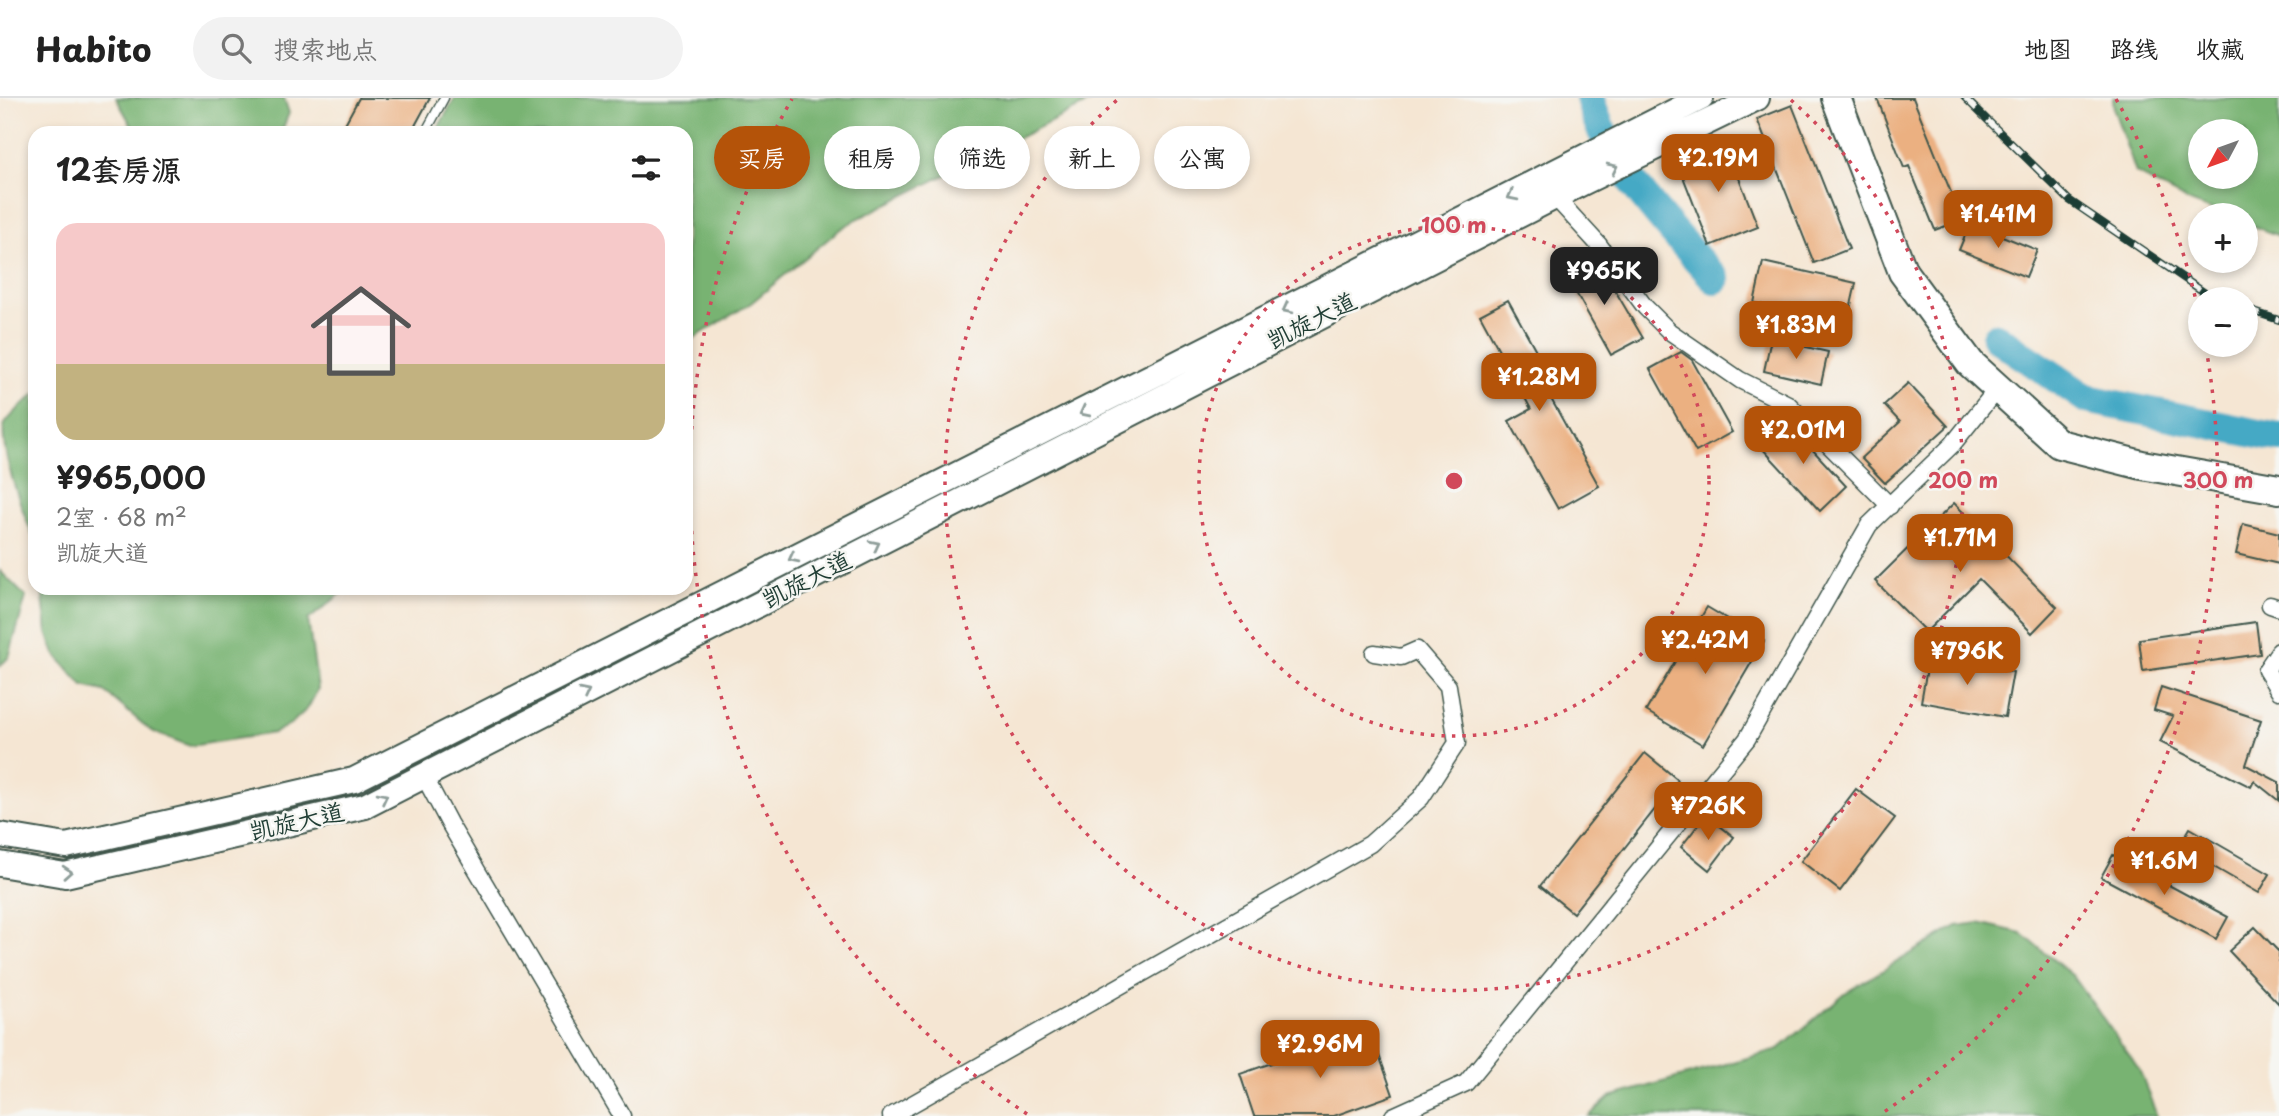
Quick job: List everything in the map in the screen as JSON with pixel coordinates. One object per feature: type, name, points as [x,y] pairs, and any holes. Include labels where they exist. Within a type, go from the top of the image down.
[{"type":"highway","points":[[1836,98],[1903,272],[1970,363],[2059,444],[2142,465],[2279,489]]},
{"type":"main road","points":[[1636,145],[1701,98]]},
{"type":"main road","points":[[1578,174],[1636,145],[1756,98]]},
{"type":"main road","name":"凯旋大道","points":[[0,864],[65,874],[365,806],[1555,197],[1578,174]]},
{"type":"main road","name":"凯旋大道","points":[[0,835],[66,846],[354,780],[1578,174]]},
{"type":"street","points":[[1555,197],[1599,245],[1645,307],[1669,331],[1740,380],[1788,404],[1889,506]]},
{"type":"street","points":[[1394,1116],[1466,1083],[1747,739],[1869,525],[1952,445],[1997,388]]},
{"type":"street","points":[[891,1116],[1370,844],[1421,798],[1457,743],[1448,686],[1417,650],[1401,657],[1374,653]]},
{"type":"street","points":[[2279,651],[2266,670],[2279,691]]},
{"type":"street","points":[[424,776],[622,1116]]},
{"type":"lane","points":[[429,126],[444,98]]},
{"type":"green space","points":[[116,98],[284,98],[289,113],[284,126],[132,126]]},
{"type":"green space","points":[[455,98],[1098,98],[1030,132],[1030,126],[934,126],[934,180],[920,187],[920,126],[824,126],[824,189],[917,189],[839,230],[751,303],[693,339],[693,126],[439,126]]},
{"type":"green space","points":[[2113,98],[2279,98],[2279,236],[2258,228],[2258,203],[2193,203],[2136,173],[2114,110]]},
{"type":"green space","points":[[28,400],[28,524],[14,484],[4,438],[4,426]]},
{"type":"green space","points":[[0,571],[26,597],[9,657],[0,666]]},
{"type":"green space","points":[[43,595],[339,595],[308,620],[318,689],[308,708],[292,723],[274,733],[190,746],[151,731],[104,691],[83,686],[55,654],[47,633]]},
{"type":"green space","points":[[1979,923],[2021,933],[2073,976],[2139,1069],[2157,1116],[1589,1116],[1610,1097],[1779,1049],[1845,993],[1957,926]]},
{"type":"building","points":[[359,98],[430,98],[415,126],[344,126]]},
{"type":"building","points":[[1877,98],[1913,98],[1962,220],[1935,230],[1909,166],[1904,168]]},
{"type":"building","points":[[1792,105],[1849,249],[1814,263],[1757,119]]},
{"type":"building","points":[[1725,142],[1758,227],[1710,246],[1677,161]]},
{"type":"building","points":[[1970,223],[2037,250],[2026,277],[1959,250]]},
{"type":"building","points":[[1596,258],[1643,338],[1611,355],[1566,275]]},
{"type":"building","points":[[1763,262],[1856,283],[1847,323],[1754,303]]},
{"type":"building","points":[[1508,300],[1548,372],[1539,377],[1599,486],[1558,509],[1509,421],[1531,409],[1480,315]]},
{"type":"building","points":[[1771,339],[1828,352],[1821,384],[1764,371]]},
{"type":"building","points":[[1681,352],[1692,360],[1732,432],[1696,452],[1650,369]]},
{"type":"building","points":[[1908,383],[1948,426],[1885,483],[1861,458],[1900,422],[1884,405]]},
{"type":"building","points":[[1787,422],[1846,486],[1820,511],[1760,446]]},
{"type":"building","points":[[1954,503],[2057,607],[2032,633],[1979,579],[1926,632],[1875,581]]},
{"type":"building","points":[[2243,524],[2279,533],[2279,564],[2236,554]]},
{"type":"building","points":[[1707,607],[1764,641],[1703,745],[1646,711]]},
{"type":"building","points":[[2256,622],[2260,654],[2143,671],[2139,639]]},
{"type":"building","points":[[1929,657],[2013,672],[2005,717],[1921,702]]},
{"type":"building","points":[[2161,687],[2261,720],[2246,765],[2279,782],[2279,801],[2254,781],[2251,787],[2160,742],[2173,716],[2154,710]]},
{"type":"building","points":[[1645,753],[1678,780],[1573,913],[1540,886]]},
{"type":"building","points":[[1856,789],[1895,818],[1840,891],[1801,861]]},
{"type":"building","points":[[1706,815],[1734,837],[1709,870],[1681,847]]},
{"type":"building","points":[[2190,828],[2270,874],[2259,893],[2179,847]]},
{"type":"building","points":[[2113,855],[2228,917],[2216,939],[2101,877]]},
{"type":"building","points":[[2255,927],[2279,952],[2279,1004],[2229,951]]},
{"type":"building","points":[[1370,1029],[1393,1095],[1334,1116],[1254,1116],[1240,1074]]},
{"type":"waterway","points":[[1590,98],[1598,123],[1625,171],[1660,217],[1715,279]]},
{"type":"waterway","points":[[1996,337],[2087,399],[2279,438]]},
{"type":"railway","points":[[1965,98],[2069,200],[2196,287]]},
{"type":"railway","points":[[2258,313],[2279,320]]}]
